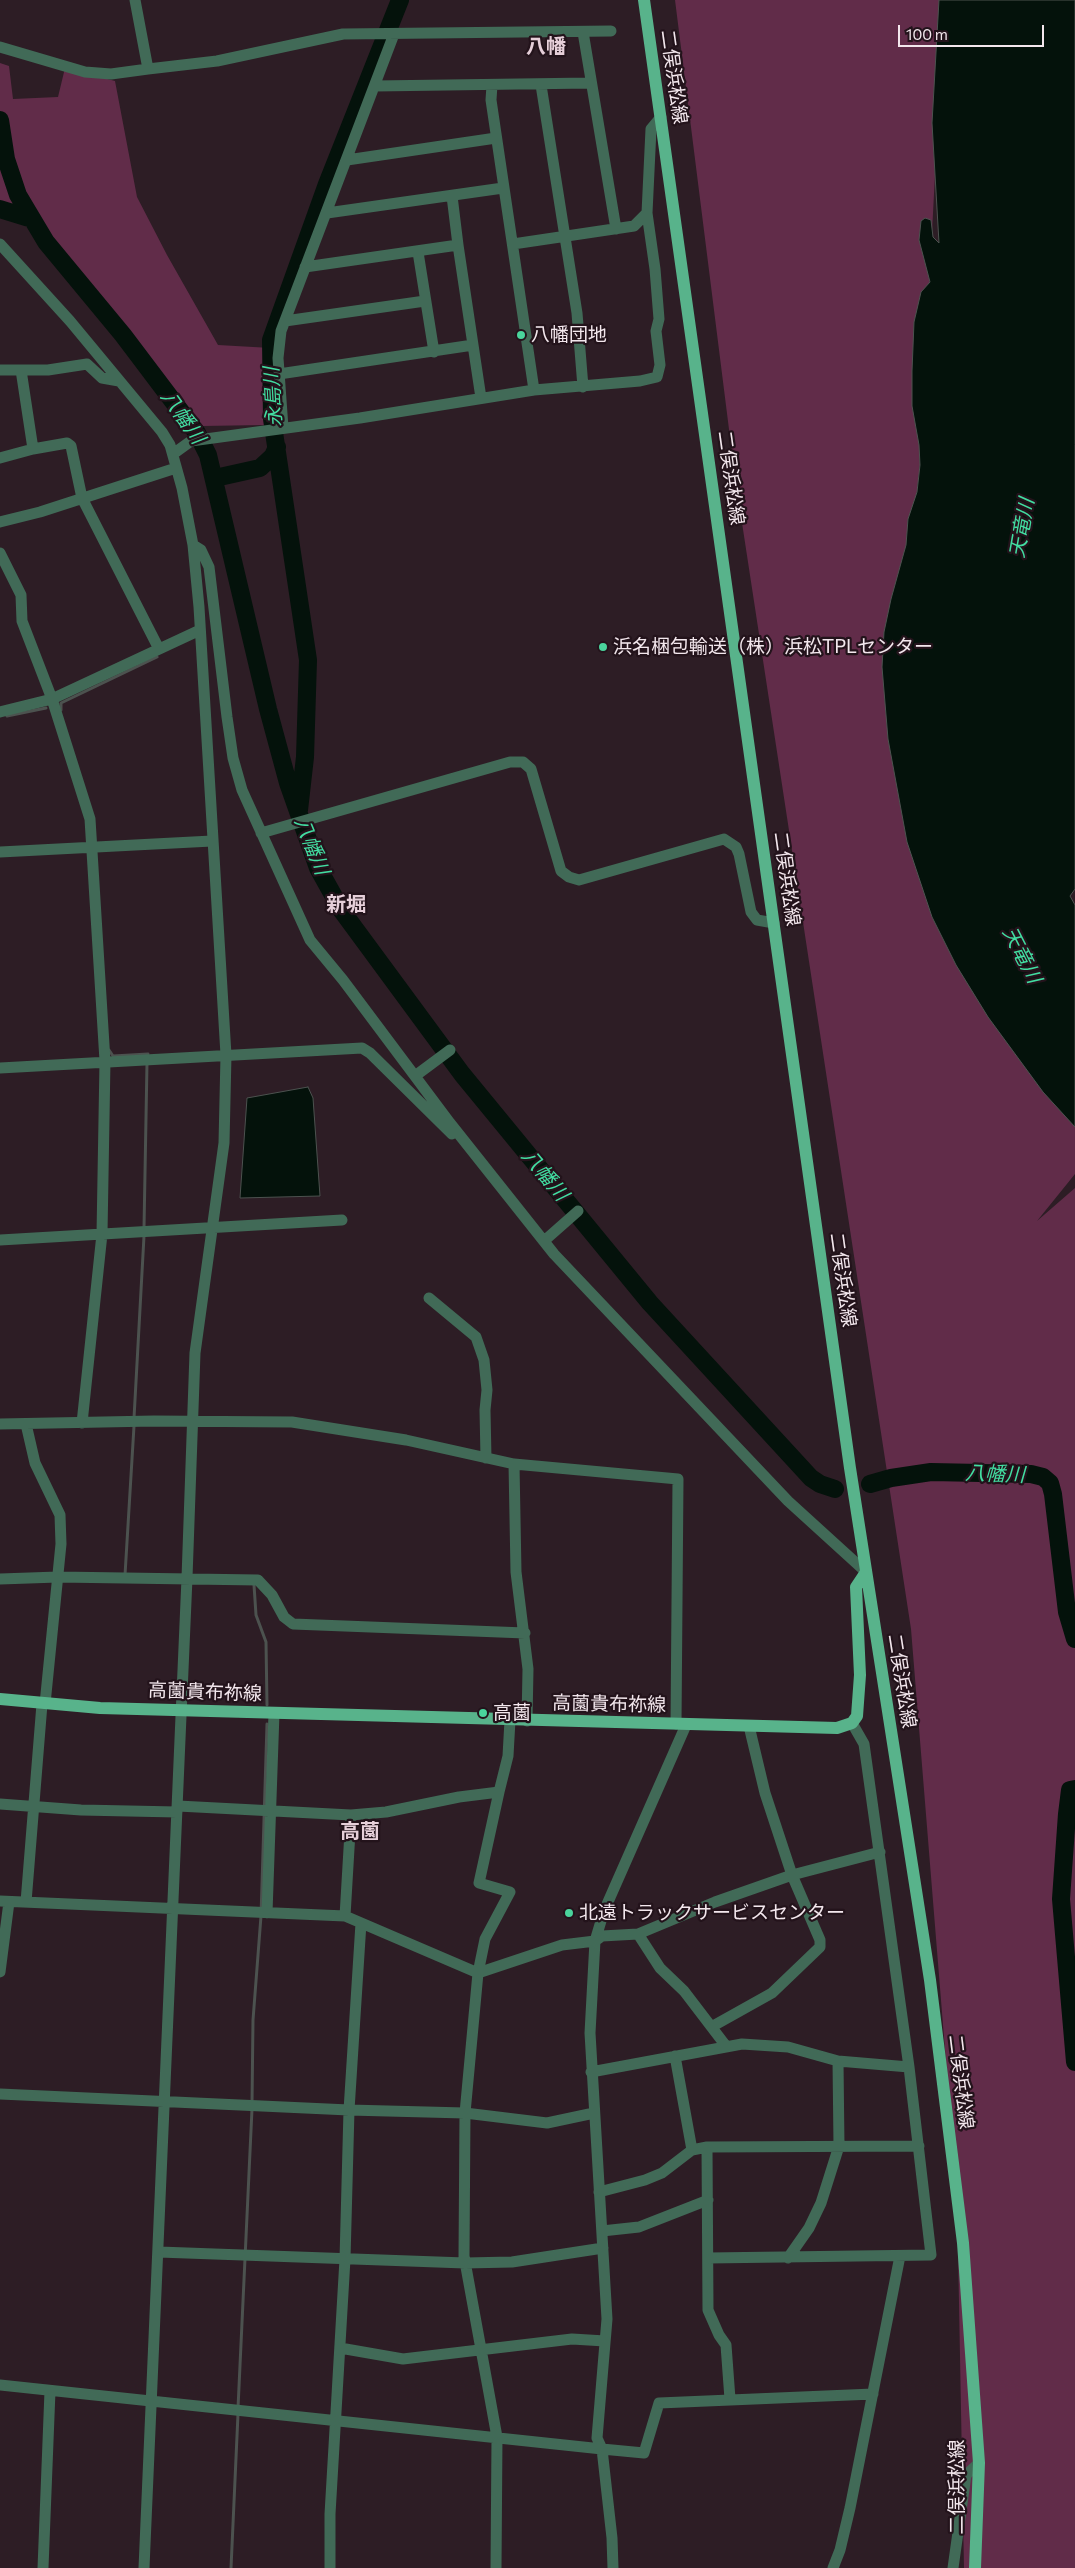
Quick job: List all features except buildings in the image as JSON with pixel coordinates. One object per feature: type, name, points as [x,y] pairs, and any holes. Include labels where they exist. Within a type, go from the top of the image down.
[{"type":"main road","name":"二俣浜松線","points":[[644,0],[866,1572],[912,1857],[962,2234],[978,2463],[975,2568]]},
{"type":"main road","points":[[852,1723],[857,1716],[859,1704],[856,1587],[866,1572]]},
{"type":"main road","name":"高薗貴布祢線","points":[[0,1699],[44,1704],[181,1710],[510,1720],[837,1728],[852,1723]]},
{"type":"street","points":[[135,0],[148,69]]},
{"type":"street","points":[[0,47],[85,72],[111,74],[217,61],[344,34],[611,31]]},
{"type":"street","points":[[583,32],[590,83],[616,229]]},
{"type":"street","points":[[283,428],[278,374],[278,345],[305,267],[375,86],[389,34]]},
{"type":"street","points":[[375,86],[590,83]]},
{"type":"street","points":[[492,85],[491,100],[496,138],[534,390]]},
{"type":"street","points":[[541,85],[577,313],[583,387]]},
{"type":"street","points":[[173,454],[191,441],[534,390],[640,381],[656,377],[660,365],[656,331],[659,319],[655,269],[646,213],[651,129],[661,117]]},
{"type":"street","points":[[347,160],[496,138]]},
{"type":"street","points":[[327,213],[503,188]]},
{"type":"street","points":[[452,196],[481,398]]},
{"type":"street","points":[[512,244],[634,226],[646,213]]},
{"type":"street","points":[[0,244],[70,321],[162,432],[173,454],[193,545],[200,630],[226,1056],[224,1143],[214,1227],[203,1284],[195,1353],[188,1578],[152,2402],[145,2499],[144,2568]]},
{"type":"street","points":[[305,267],[458,245]]},
{"type":"street","points":[[418,252],[434,352]]},
{"type":"street","points":[[285,321],[425,301]]},
{"type":"street","points":[[278,374],[472,345]]},
{"type":"street","points":[[0,370],[48,370],[87,364],[102,378],[119,381]]},
{"type":"street","points":[[21,370],[33,449]]},
{"type":"street","points":[[0,458],[33,449],[67,443],[71,446],[82,498],[159,649]]},
{"type":"street","points":[[0,522],[176,468]]},
{"type":"street","points":[[193,545],[201,550],[209,567],[234,758],[242,790],[310,940],[343,980],[474,1153],[544,1241],[788,1501],[866,1572]]},
{"type":"street","points":[[0,553],[21,595],[22,621],[52,699],[85,798],[90,819],[105,1061],[102,1234],[82,1423]]},
{"type":"street","points":[[0,712],[52,699],[200,630]]},
{"type":"street","points":[[261,833],[510,762],[524,762],[531,769],[560,871],[569,877],[579,880],[724,839],[736,847],[739,854],[751,912],[757,920],[774,923]]},
{"type":"street","points":[[0,852],[212,841]]},
{"type":"street","points":[[0,1068],[362,1048],[370,1053],[429,1114],[474,1153]]},
{"type":"street","points":[[415,1076],[450,1050]]},
{"type":"street","points":[[544,1241],[578,1211]]},
{"type":"street","points":[[0,1240],[342,1220]]},
{"type":"street","points":[[429,1298],[476,1337],[484,1360],[487,1390],[484,1410],[486,1458]]},
{"type":"street","points":[[0,1424],[194,1420],[292,1422],[406,1440],[514,1464],[678,1479],[681,1724],[604,1911],[594,1941],[590,2006],[591,2072],[607,2304],[598,2438],[602,2449],[612,2538],[613,2568]]},
{"type":"street","points":[[26,1424],[35,1463],[60,1515],[58,1577],[26,1902]]},
{"type":"street","points":[[514,1464],[516,1572],[528,1669],[527,1720]]},
{"type":"street","points":[[0,1579],[58,1577],[258,1580],[272,1595],[284,1617],[293,1624],[525,1633]]},
{"type":"street","points":[[263,1912],[274,1713]]},
{"type":"street","points":[[496,2568],[497,2437],[465,2263],[464,2113],[478,1973],[484,1939],[510,1892],[478,1883],[508,1756],[510,1720]]},
{"type":"street","points":[[708,2258],[931,2255],[909,2067],[864,1744],[852,1723]]},
{"type":"street","points":[[713,2026],[772,1993],[820,1947],[820,1940],[792,1876],[765,1794],[749,1726]]},
{"type":"street","points":[[0,1804],[34,1808],[268,1810],[351,1815],[386,1812],[459,1797],[499,1792]]},
{"type":"street","points":[[345,1916],[351,1815]]},
{"type":"street","points":[[0,1972],[4,1901],[345,1916],[478,1973],[562,1945],[594,1941],[602,1936],[638,1934],[715,1902],[792,1876],[880,1852]]},
{"type":"street","points":[[330,2568],[330,2514],[337,2421],[345,2258],[348,2110],[361,1923]]},
{"type":"street","points":[[638,1934],[660,1968],[684,1991],[713,2026],[726,2046]]},
{"type":"street","points":[[591,2072],[742,2044],[788,2047],[838,2061],[909,2067]]},
{"type":"street","points":[[675,2056],[692,2150]]},
{"type":"street","points":[[788,2258],[809,2228],[821,2203],[839,2146],[838,2061]]},
{"type":"street","points":[[0,2094],[348,2110],[464,2113],[546,2123],[594,2113]]},
{"type":"street","points":[[599,2192],[645,2180],[662,2173],[692,2150],[707,2147],[919,2146]]},
{"type":"street","points":[[707,2147],[708,2310],[719,2335],[726,2344],[730,2399]]},
{"type":"street","points":[[602,2231],[639,2227],[708,2200]]},
{"type":"street","points":[[159,2252],[465,2263],[512,2262],[603,2248]]},
{"type":"street","points":[[833,2568],[840,2550],[850,2508],[900,2256]]},
{"type":"street","points":[[340,2348],[403,2359],[572,2339],[605,2341]]},
{"type":"street","points":[[0,2385],[644,2453],[659,2403],[873,2394]]},
{"type":"street","points":[[43,2568],[50,2391]]},
{"type":"street","points":[[952,2568],[966,2475],[978,2463]]},
{"type":"shaded area","points":[[675,0],[944,0],[920,465],[888,739],[1075,1123],[1075,1174],[1037,1221],[1075,1188],[1075,2568],[964,2568],[957,2198],[911,1629],[735,477]]},
{"type":"shaded area","points":[[0,63],[9,66],[13,99],[58,97],[65,68],[115,81],[137,197],[167,255],[218,345],[271,348],[264,425],[202,426],[63,251],[0,209]]},
{"type":"water","name":"天竜川","points":[[939,0],[1075,0],[1075,889],[1070,896],[1075,905],[1075,1127],[1043,1092],[988,1017],[956,965],[932,917],[907,842],[888,739],[882,667],[884,632],[906,545],[908,519],[917,492],[920,465],[919,445],[912,406],[912,371],[914,322],[921,292],[930,282],[919,240],[921,221],[925,218],[931,220],[933,237],[939,243],[932,123]]},
{"type":"water","points":[[308,1087],[313,1098],[320,1196],[240,1198],[247,1098]]},
{"type":"waterway","name":"永島川","points":[[299,810],[305,757],[308,660],[272,419],[271,340],[327,184],[400,0]]},
{"type":"waterway","name":"八幡川","points":[[0,120],[6,159],[18,195],[46,242],[123,335],[197,433],[208,455],[268,709],[288,783],[318,868],[342,911],[462,1074],[650,1303],[811,1478],[820,1484],[835,1489]]},
{"type":"waterway","points":[[0,209],[32,219]]},
{"type":"waterway","points":[[215,478],[260,468],[273,456],[277,447]]},
{"type":"waterway","points":[[61,710],[61,703],[157,657]]},
{"type":"waterway","points":[[7,716],[46,708]]},
{"type":"waterway","points":[[109,1050],[113,1056],[148,1054]]},
{"type":"waterway","points":[[144,1228],[147,1063]]},
{"type":"waterway","points":[[134,1418],[144,1236]]},
{"type":"waterway","points":[[125,1575],[134,1426]]},
{"type":"waterway","name":"八幡川","points":[[870,1484],[891,1478],[931,1472],[1031,1474],[1043,1477],[1050,1483],[1053,1494],[1067,1612],[1075,1639]]},
{"type":"waterway","points":[[254,1585],[256,1615],[266,1642],[267,1705]]},
{"type":"waterway","points":[[252,2103],[253,2020],[261,1916],[267,1724]]},
{"type":"waterway","name":"八幡川","points":[[1075,1789],[1070,1790],[1061,1899],[1075,2062]]},
{"type":"waterway","points":[[238,2408],[252,2109]]},
{"type":"waterway","points":[[231,2568],[238,2414]]},
{"type":"place","name":"八幡団地","points":[[521,335]]},
{"type":"place","name":"浜名梱包輸送（株）浜松TPLセンター","points":[[603,647]]},
{"type":"place","name":"高薗","points":[[483,1713]]},
{"type":"place","name":"北遠トラックサービスセンター","points":[[569,1913]]},
{"type":"district","name":"八幡","points":[[546,46]]},
{"type":"district","name":"新堀","points":[[346,904]]},
{"type":"district","name":"高薗","points":[[360,1831]]}]
